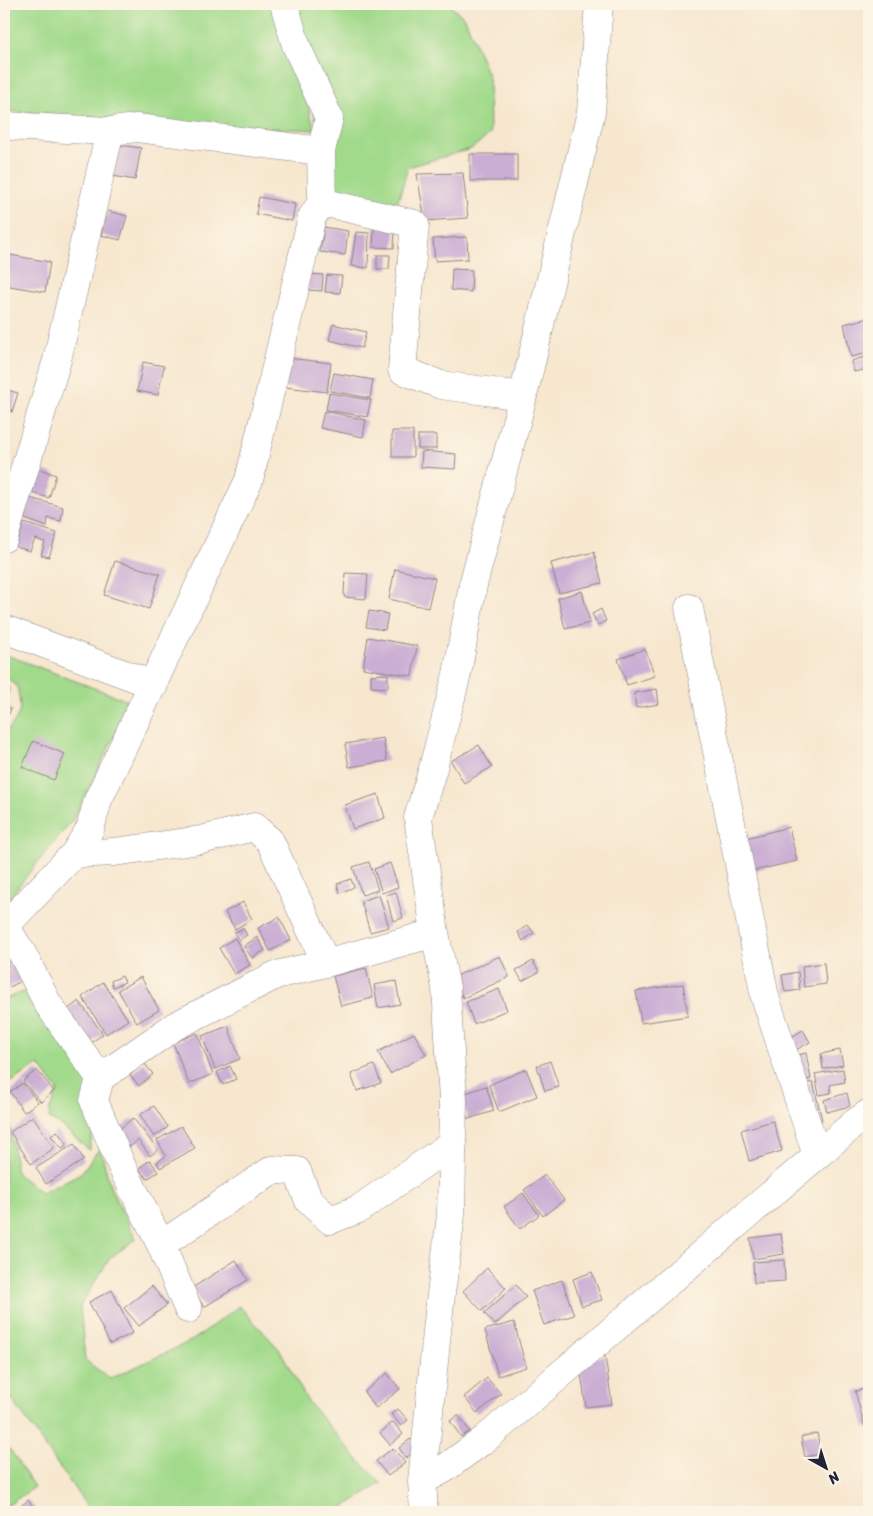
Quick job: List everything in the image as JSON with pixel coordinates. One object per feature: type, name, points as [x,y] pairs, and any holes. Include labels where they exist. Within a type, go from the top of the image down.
[{"type":"street","points":[[100,1078],[48,1004],[22,952],[4,926],[74,854],[90,829],[98,800],[154,685],[249,480],[312,217],[322,202],[321,151],[329,118],[296,45],[284,4]]},
{"type":"street","points":[[424,1512],[422,1481],[440,1302],[451,1215],[453,1100],[446,988],[435,933],[418,818],[457,674],[473,585],[523,396],[591,112],[600,4]]},
{"type":"street","points":[[4,126],[110,131],[137,128],[321,151]]},
{"type":"street","points":[[4,538],[57,360],[110,131]]},
{"type":"street","points":[[322,202],[415,224],[402,370],[441,385],[523,396]]},
{"type":"street","points":[[689,608],[765,997],[817,1155]]},
{"type":"street","points":[[4,629],[154,685]]},
{"type":"street","points":[[74,854],[114,852],[201,840],[254,827],[270,841],[326,963]]},
{"type":"street","points":[[188,1309],[162,1245],[122,1167],[94,1101],[100,1078],[175,1026],[276,975],[435,933]]},
{"type":"street","points":[[422,1481],[485,1439],[817,1155],[869,1113]]},
{"type":"street","points":[[162,1245],[272,1170],[297,1171],[309,1201],[330,1220],[359,1209],[452,1143]]},
{"type":"green space","points":[[4,4],[273,4],[300,79],[315,130],[219,126],[4,111]]},
{"type":"green space","points":[[294,4],[449,5],[465,18],[489,78],[490,134],[471,149],[408,167],[396,208],[330,197]]},
{"type":"green space","points":[[4,654],[131,702],[74,818],[4,904],[4,734],[19,713],[20,702],[17,686],[4,676]]},
{"type":"green space","points":[[24,992],[38,1000],[87,1077],[95,1125],[89,1150],[62,1126],[49,1119],[50,1108],[58,1091],[39,1065],[4,1086],[4,999]]},
{"type":"green space","points":[[4,1087],[17,1174],[42,1193],[81,1173],[100,1148],[111,1189],[136,1239],[110,1258],[80,1306],[85,1360],[110,1379],[193,1340],[239,1306],[280,1350],[308,1402],[381,1483],[336,1512],[91,1512],[4,1388]]},
{"type":"green space","points":[[4,1440],[34,1487],[4,1508]]},
{"type":"building","points":[[119,145],[141,148],[135,180],[113,176]]},
{"type":"building","points":[[470,154],[517,154],[517,181],[470,181]]},
{"type":"building","points":[[463,173],[468,218],[425,221],[417,174]]},
{"type":"building","points":[[259,197],[295,204],[292,221],[256,214]]},
{"type":"building","points":[[108,211],[127,216],[120,240],[101,235]]},
{"type":"building","points":[[324,227],[348,231],[345,255],[320,252]]},
{"type":"building","points":[[374,228],[395,229],[394,248],[373,247]]},
{"type":"building","points":[[356,232],[369,233],[368,268],[351,266]]},
{"type":"building","points":[[467,237],[468,259],[435,261],[433,239]]},
{"type":"building","points":[[4,254],[50,262],[45,292],[4,285]]},
{"type":"building","points":[[377,255],[390,255],[389,269],[377,269]]},
{"type":"building","points":[[452,269],[472,270],[471,292],[451,290]]},
{"type":"building","points":[[309,274],[323,275],[322,291],[308,290]]},
{"type":"building","points":[[327,275],[342,276],[340,293],[325,292]]},
{"type":"building","points":[[869,318],[869,353],[851,357],[844,324]]},
{"type":"building","points":[[333,324],[366,332],[362,348],[329,340]]},
{"type":"building","points":[[865,357],[868,369],[854,372],[851,361]]},
{"type":"building","points":[[288,358],[331,363],[327,392],[285,387]]},
{"type":"building","points":[[143,362],[164,366],[158,395],[137,391]]},
{"type":"building","points":[[334,373],[373,380],[370,398],[330,391]]},
{"type":"building","points":[[4,389],[18,393],[12,412],[4,409]]},
{"type":"building","points":[[329,393],[371,400],[367,417],[326,410]]},
{"type":"building","points":[[324,411],[366,420],[363,437],[320,428]]},
{"type":"building","points":[[392,431],[413,431],[413,457],[392,457]]},
{"type":"building","points":[[418,435],[436,435],[436,449],[418,449]]},
{"type":"building","points":[[422,451],[456,454],[455,469],[421,467]]},
{"type":"building","points":[[37,468],[56,475],[49,498],[29,492]]},
{"type":"building","points":[[30,498],[63,507],[61,521],[48,518],[47,527],[25,519]]},
{"type":"building","points":[[24,523],[57,533],[49,557],[41,555],[45,542],[35,539],[30,551],[16,547]]},
{"type":"building","points":[[594,552],[602,583],[559,593],[551,563]]},
{"type":"building","points":[[115,561],[160,574],[149,609],[104,595]]},
{"type":"building","points":[[395,569],[435,578],[428,608],[389,599]]},
{"type":"building","points":[[345,573],[368,574],[366,599],[344,597]]},
{"type":"building","points":[[582,591],[590,623],[565,629],[558,598]]},
{"type":"building","points":[[601,609],[606,621],[598,625],[592,614]]},
{"type":"building","points":[[369,611],[388,614],[385,630],[366,627]]},
{"type":"building","points":[[368,637],[417,646],[412,676],[363,668]]},
{"type":"building","points":[[645,649],[655,676],[627,685],[618,659]]},
{"type":"building","points":[[388,674],[388,688],[371,687],[371,675]]},
{"type":"building","points":[[4,687],[10,689],[4,704]]},
{"type":"building","points":[[657,689],[659,704],[636,708],[634,693]]},
{"type":"building","points":[[4,705],[11,709],[5,722],[4,721]]},
{"type":"building","points":[[383,738],[387,761],[349,767],[345,744]]},
{"type":"building","points":[[33,741],[65,754],[54,780],[22,767]]},
{"type":"building","points":[[479,745],[492,767],[464,783],[451,761]]},
{"type":"building","points":[[378,794],[385,818],[353,829],[345,805]]},
{"type":"building","points":[[789,827],[797,861],[753,871],[746,838]]},
{"type":"building","points":[[369,862],[378,890],[362,895],[353,867]]},
{"type":"building","points":[[390,863],[398,887],[382,893],[374,869]]},
{"type":"building","points":[[351,879],[354,887],[340,893],[337,884]]},
{"type":"building","points":[[396,892],[403,918],[393,921],[386,895]]},
{"type":"building","points":[[379,895],[389,927],[370,932],[361,901]]},
{"type":"building","points":[[243,902],[252,919],[235,929],[225,912]]},
{"type":"building","points":[[279,917],[291,940],[270,951],[258,928]]},
{"type":"building","points":[[528,925],[534,933],[523,941],[518,932]]},
{"type":"building","points":[[243,928],[247,935],[239,940],[234,933]]},
{"type":"building","points":[[257,937],[265,950],[252,958],[244,946]]},
{"type":"building","points":[[235,938],[250,965],[234,974],[219,948]]},
{"type":"building","points":[[4,945],[23,980],[4,990]]},
{"type":"building","points":[[500,956],[509,977],[463,998],[454,977]]},
{"type":"building","points":[[533,961],[539,972],[522,981],[516,970]]},
{"type":"building","points":[[824,963],[826,984],[804,987],[802,966]]},
{"type":"building","points":[[366,968],[373,998],[341,1006],[333,976]]},
{"type":"building","points":[[798,972],[800,990],[785,992],[782,975]]},
{"type":"building","points":[[122,976],[125,982],[113,987],[111,981]]},
{"type":"building","points":[[141,977],[159,1010],[137,1023],[118,990]]},
{"type":"building","points":[[396,981],[400,1004],[378,1008],[374,985]]},
{"type":"building","points":[[103,982],[128,1020],[106,1034],[82,997]]},
{"type":"building","points":[[683,984],[688,1016],[641,1023],[636,991]]},
{"type":"building","points":[[499,989],[507,1010],[474,1024],[466,1002]]},
{"type":"building","points":[[79,1001],[103,1034],[84,1048],[60,1015]]},
{"type":"building","points":[[228,1026],[240,1059],[215,1069],[202,1036]]},
{"type":"building","points":[[803,1030],[810,1042],[794,1051],[788,1039]]},
{"type":"building","points":[[197,1033],[213,1074],[189,1084],[173,1043]]},
{"type":"building","points":[[414,1033],[426,1055],[390,1074],[378,1052]]},
{"type":"building","points":[[840,1050],[843,1065],[823,1069],[821,1054]]},
{"type":"building","points":[[806,1053],[811,1079],[795,1082],[789,1057]]},
{"type":"building","points":[[550,1061],[559,1087],[545,1091],[537,1066]]},
{"type":"building","points":[[144,1063],[153,1074],[139,1086],[130,1075]]},
{"type":"building","points":[[374,1065],[381,1083],[357,1091],[351,1074]]},
{"type":"building","points":[[230,1066],[236,1079],[223,1085],[217,1072]]},
{"type":"building","points":[[526,1069],[537,1096],[499,1112],[489,1085]]},
{"type":"building","points":[[843,1069],[845,1082],[830,1085],[831,1093],[819,1095],[815,1074]]},
{"type":"building","points":[[37,1070],[54,1091],[41,1102],[23,1081]]},
{"type":"building","points":[[813,1082],[822,1120],[808,1124],[799,1086]]},
{"type":"building","points":[[23,1083],[38,1102],[24,1112],[10,1092]]},
{"type":"building","points":[[486,1086],[494,1111],[468,1119],[460,1095]]},
{"type":"building","points":[[847,1093],[850,1106],[827,1112],[824,1100]]},
{"type":"building","points":[[154,1106],[168,1127],[154,1137],[140,1115]]},
{"type":"building","points":[[33,1116],[54,1148],[31,1164],[10,1132]]},
{"type":"building","points":[[133,1118],[158,1150],[150,1156],[138,1140],[130,1147],[117,1131]]},
{"type":"building","points":[[773,1121],[782,1151],[749,1161],[741,1130]]},
{"type":"building","points":[[181,1126],[195,1148],[160,1168],[157,1162],[166,1156],[157,1140]]},
{"type":"building","points":[[57,1131],[67,1144],[62,1148],[51,1136]]},
{"type":"building","points":[[74,1144],[84,1160],[46,1184],[36,1168]]},
{"type":"building","points":[[150,1160],[158,1172],[147,1179],[139,1168]]},
{"type":"building","points":[[545,1175],[564,1200],[543,1216],[524,1190]]},
{"type":"building","points":[[523,1193],[539,1215],[520,1229],[504,1207]]},
{"type":"building","points":[[781,1234],[784,1254],[753,1259],[750,1238]]},
{"type":"building","points":[[236,1260],[248,1280],[204,1307],[192,1288]]},
{"type":"building","points":[[784,1260],[785,1281],[754,1283],[753,1262]]},
{"type":"building","points":[[487,1268],[506,1288],[482,1311],[463,1291]]},
{"type":"building","points":[[592,1272],[602,1300],[582,1306],[573,1279]]},
{"type":"building","points":[[562,1280],[574,1315],[544,1325],[532,1291]]},
{"type":"building","points":[[516,1285],[526,1297],[495,1325],[484,1313]]},
{"type":"building","points":[[152,1286],[167,1305],[139,1326],[124,1308]]},
{"type":"building","points":[[112,1290],[133,1333],[110,1344],[89,1302]]},
{"type":"building","points":[[514,1322],[526,1367],[498,1376],[485,1330]]},
{"type":"building","points":[[605,1356],[612,1404],[586,1407],[579,1360]]},
{"type":"building","points":[[387,1373],[400,1389],[376,1408],[364,1392]]},
{"type":"building","points":[[487,1378],[501,1394],[477,1413],[464,1397]]},
{"type":"building","points":[[869,1388],[869,1427],[865,1428],[855,1391]]},
{"type":"building","points":[[398,1409],[408,1420],[401,1426],[391,1414]]},
{"type":"building","points":[[458,1415],[470,1431],[461,1437],[450,1421]]},
{"type":"building","points":[[393,1422],[403,1434],[390,1445],[380,1433]]},
{"type":"building","points":[[817,1433],[821,1454],[805,1457],[801,1437]]},
{"type":"building","points":[[410,1439],[418,1448],[406,1458],[399,1448]]},
{"type":"building","points":[[393,1448],[405,1463],[388,1476],[376,1461]]},
{"type":"building","points":[[28,1500],[38,1512],[14,1512]]}]
